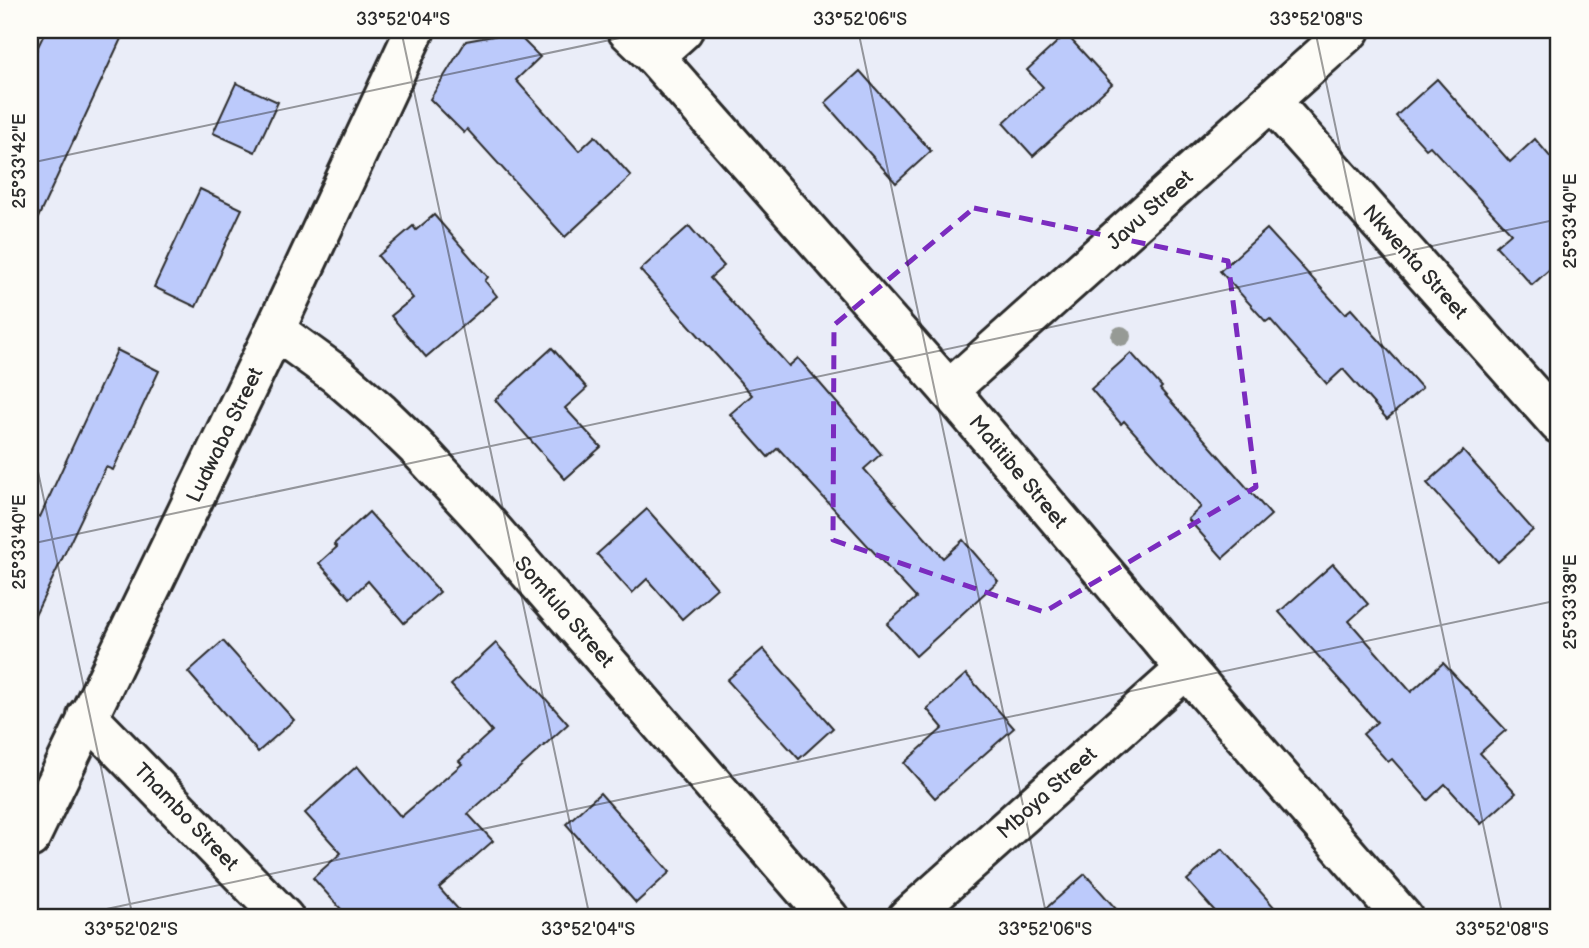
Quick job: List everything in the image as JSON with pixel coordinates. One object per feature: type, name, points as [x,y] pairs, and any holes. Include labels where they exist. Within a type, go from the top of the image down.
[{"type":"street","name":"Ludwaba Street","points":[[30,838],[275,330],[415,30]]},
{"type":"street","points":[[641,43],[683,30]]},
{"type":"street","name":"Javu Street","points":[[949,390],[1350,30]]},
{"type":"street","name":"Matitibe Street","points":[[641,43],[949,390],[1404,918]]},
{"type":"street","name":"Nkwenta Street","points":[[1271,101],[1559,424]]},
{"type":"street","name":"Somfula Street","points":[[275,330],[337,376],[418,448],[483,519],[829,918]]},
{"type":"street","name":"Mboya Street","points":[[907,918],[1186,668]]},
{"type":"street","name":"Thambo Street","points":[[87,716],[284,918]]},
{"type":"highlighted area","points":[[974,208],[1228,261],[1256,487],[1044,612],[833,540],[834,325]]},
{"type":"building","points":[[46,30],[125,30],[30,235],[30,63]]},
{"type":"building","points":[[515,32],[540,57],[516,80],[579,151],[595,136],[631,176],[565,237],[467,129],[464,133],[430,99],[466,41]]},
{"type":"building","points":[[1066,34],[1112,84],[1033,156],[1003,123],[1043,87],[1027,70]]},
{"type":"building","points":[[860,71],[931,151],[896,183],[825,103]]},
{"type":"building","points":[[1437,79],[1510,162],[1535,139],[1559,167],[1559,261],[1532,285],[1496,246],[1511,233],[1430,146],[1426,149],[1396,116]]},
{"type":"building","points":[[236,83],[278,102],[255,152],[213,133]]},
{"type":"building","points":[[200,189],[242,209],[196,307],[154,287]]},
{"type":"building","points":[[434,215],[488,277],[485,281],[497,296],[426,357],[391,316],[413,298],[378,256],[413,226],[416,230]]},
{"type":"building","points":[[689,226],[724,266],[710,278],[789,366],[798,358],[881,454],[864,469],[943,558],[963,540],[998,581],[916,656],[887,624],[916,598],[778,448],[768,457],[730,414],[752,395],[640,270]]},
{"type":"building","points":[[1267,229],[1345,314],[1351,309],[1422,388],[1387,419],[1343,369],[1327,384],[1270,319],[1266,322],[1220,271]]},
{"type":"building","points":[[552,348],[587,388],[565,408],[601,447],[565,479],[495,400]]},
{"type":"building","points":[[117,350],[159,371],[113,470],[106,467],[30,626],[30,512],[40,517]]},
{"type":"building","points":[[1131,353],[1271,515],[1223,558],[1188,519],[1201,507],[1124,421],[1121,424],[1091,389]]},
{"type":"building","points":[[1463,451],[1533,530],[1498,562],[1427,483]]},
{"type":"building","points":[[647,509],[717,588],[682,619],[647,579],[632,593],[597,554]]},
{"type":"building","points":[[369,512],[440,592],[404,623],[368,581],[350,598],[319,563],[337,547],[334,544]]},
{"type":"building","points":[[1333,564],[1368,604],[1349,621],[1411,692],[1443,663],[1506,730],[1480,753],[1516,793],[1481,824],[1445,784],[1428,800],[1392,759],[1388,762],[1363,734],[1377,722],[1279,612]]},
{"type":"building","points":[[223,641],[294,720],[258,752],[188,672]]},
{"type":"building","points":[[496,643],[568,724],[468,814],[493,841],[439,888],[466,918],[349,918],[313,878],[341,853],[305,813],[357,766],[401,817],[462,764],[459,761],[492,731],[451,685]]},
{"type":"building","points":[[763,649],[833,728],[799,759],[727,680]]},
{"type":"building","points":[[966,674],[1014,728],[935,798],[904,763],[943,728],[927,709]]},
{"type":"building","points":[[600,793],[670,872],[636,903],[566,824]]},
{"type":"building","points":[[1222,849],[1284,918],[1221,918],[1187,880]]},
{"type":"building","points":[[1085,874],[1124,918],[1035,918]]}]
